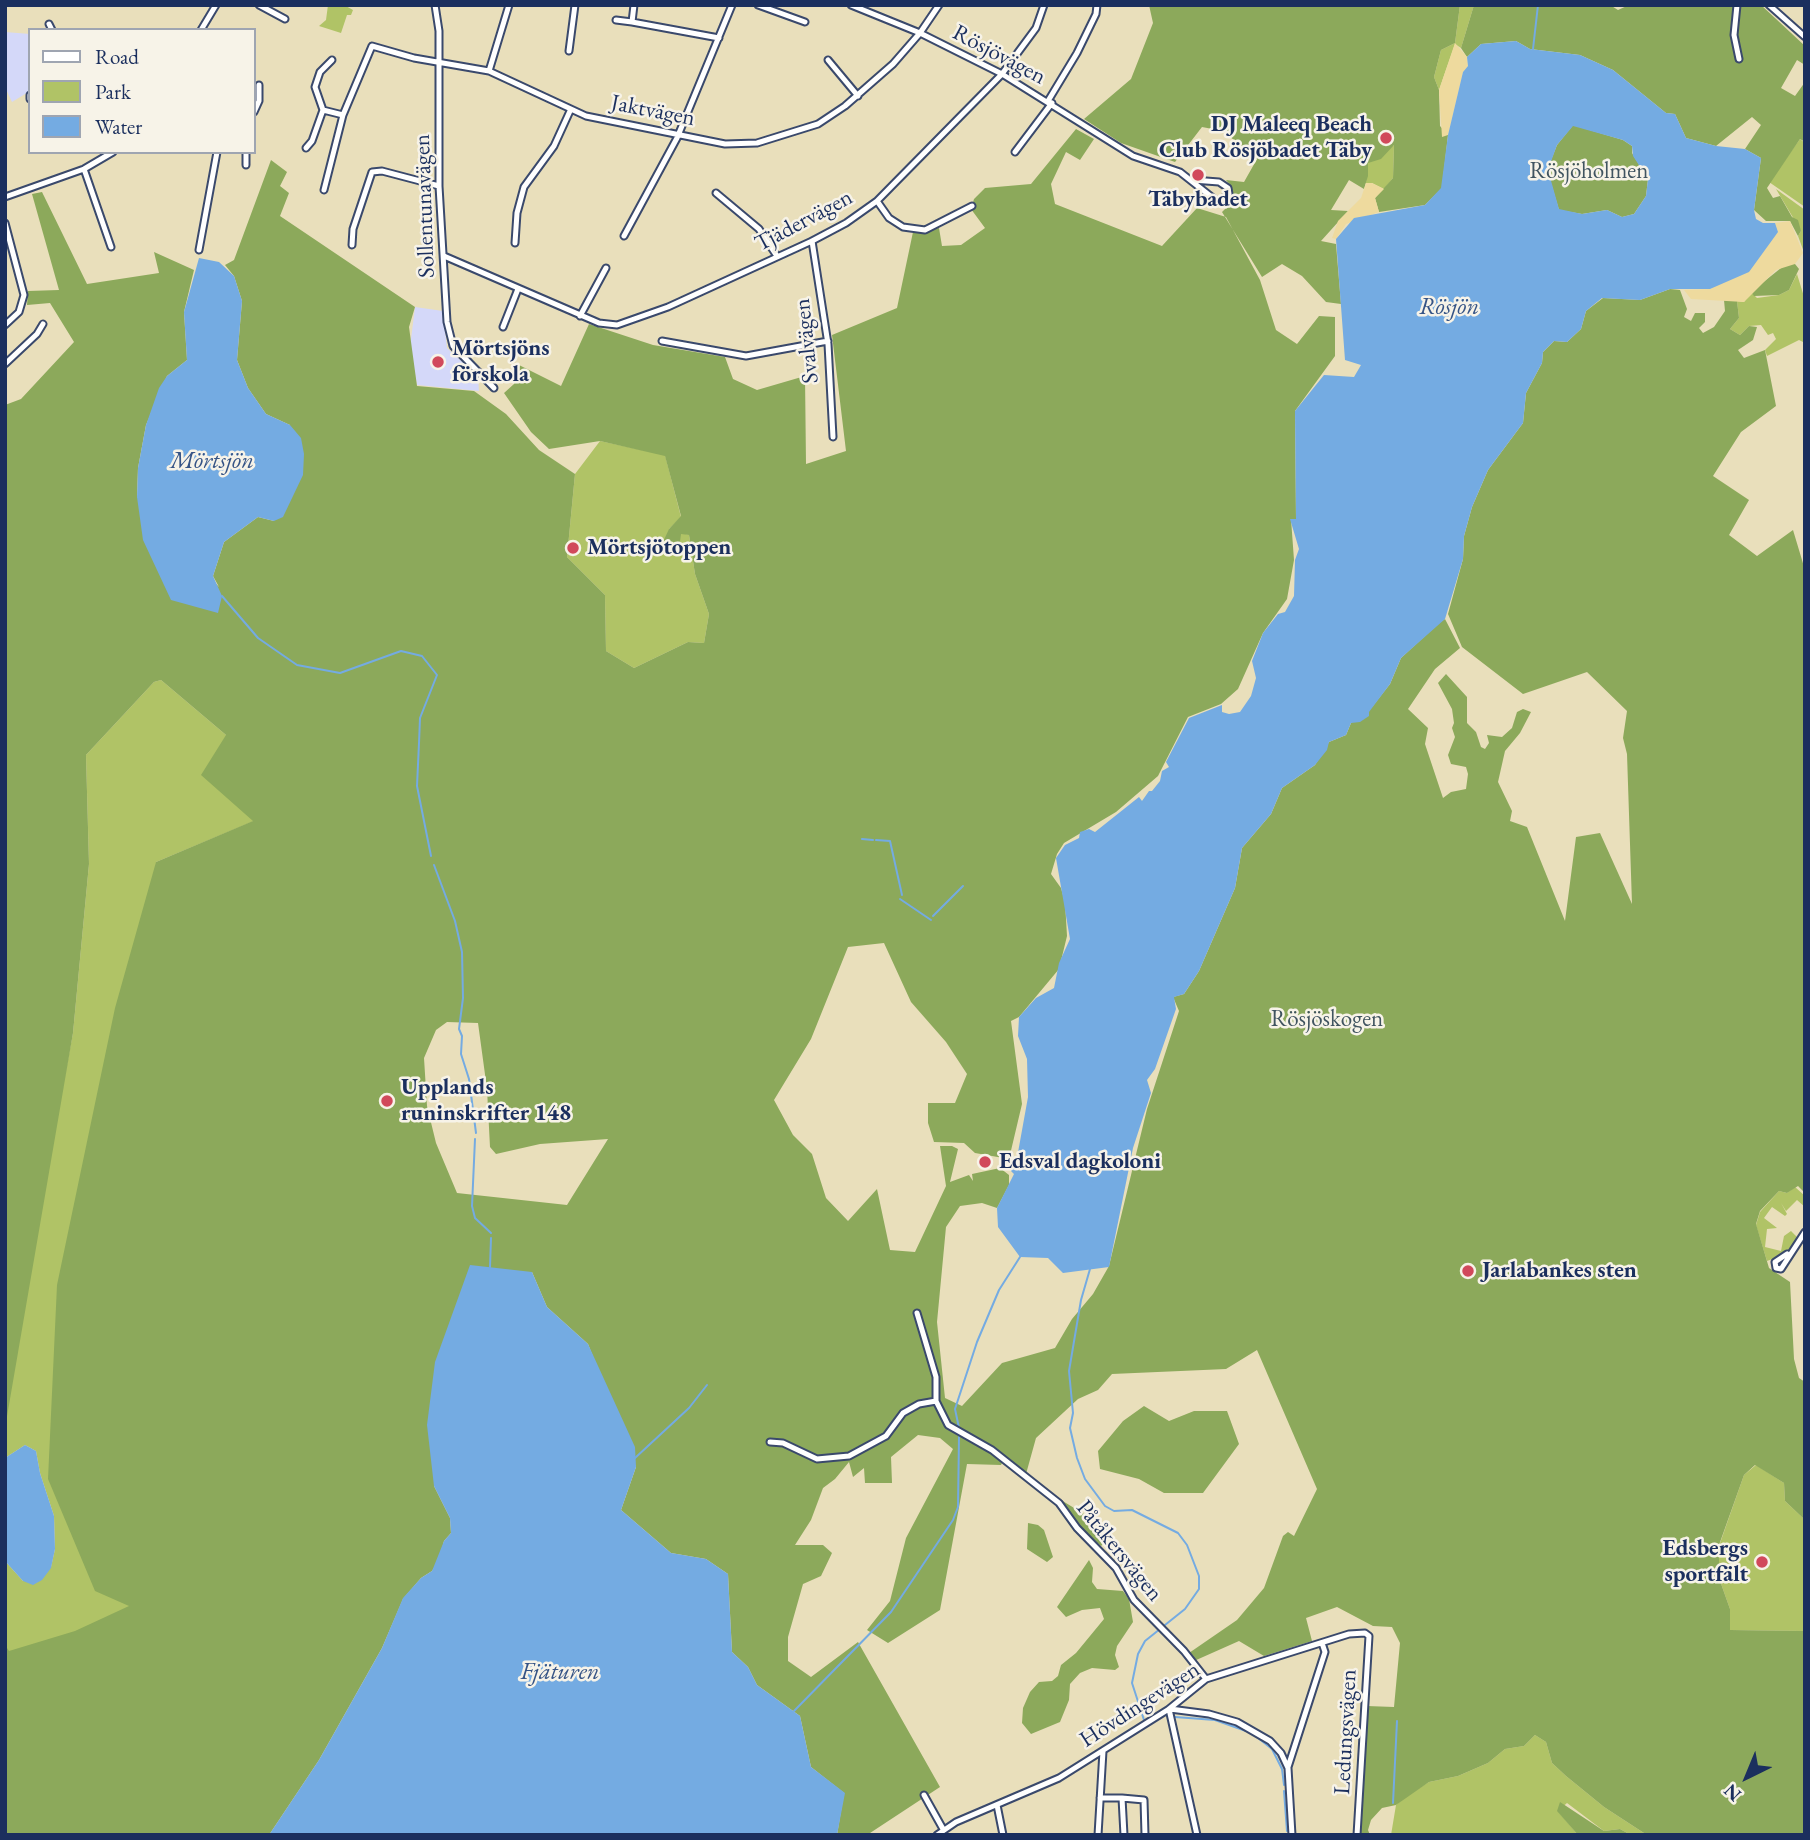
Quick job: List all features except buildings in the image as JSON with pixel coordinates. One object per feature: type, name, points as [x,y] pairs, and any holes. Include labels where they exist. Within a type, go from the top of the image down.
[{"type":"street","points":[[202,28],[216,5]]},
{"type":"street","points":[[259,5],[285,19]]},
{"type":"street","name":"Sollentunavägen","points":[[435,5],[440,62],[439,186],[447,322],[453,346],[494,388]]},
{"type":"street","points":[[489,71],[509,5]]},
{"type":"street","points":[[569,51],[575,5]]},
{"type":"street","points":[[632,22],[634,5]]},
{"type":"street","points":[[624,236],[679,132],[732,5]]},
{"type":"street","points":[[758,5],[804,22]]},
{"type":"street","name":"Rösjövägen","points":[[851,5],[920,33],[1002,74],[1133,156],[1180,172],[1218,202],[1229,194],[1228,188],[1219,182],[1193,180]]},
{"type":"street","name":"Jaktvägen","points":[[343,115],[372,46],[489,71],[570,111],[726,144],[757,143],[818,124],[858,96],[893,64],[920,33],[939,5]]},
{"type":"street","name":"Tjädervägen","points":[[444,256],[580,316],[617,325],[668,307],[812,241],[846,223],[877,201],[1002,74],[1036,28],[1044,5]]},
{"type":"street","points":[[1050,102],[1096,15],[1097,5]]},
{"type":"street","points":[[1737,5],[1734,35],[1739,59]]},
{"type":"street","points":[[1769,5],[1805,37]]},
{"type":"street","points":[[616,20],[719,38]]},
{"type":"street","points":[[306,148],[312,141],[323,110],[315,87],[320,72],[332,60]]},
{"type":"street","points":[[828,60],[858,96]]},
{"type":"street","points":[[256,108],[259,101],[259,85]]},
{"type":"street","name":"Rösjövägen","points":[[1015,152],[1050,102]]},
{"type":"street","points":[[323,110],[343,115],[324,190]]},
{"type":"street","points":[[514,243],[517,213],[524,187],[554,146],[570,111]]},
{"type":"street","points":[[5,197],[85,169],[110,154]]},
{"type":"street","points":[[199,250],[217,154]]},
{"type":"street","points":[[246,154],[246,165]]},
{"type":"street","points":[[85,169],[111,247]]},
{"type":"street","points":[[352,245],[353,229],[372,172],[382,171],[439,186]]},
{"type":"street","points":[[716,193],[759,229],[777,256]]},
{"type":"street","points":[[877,201],[889,218],[903,227],[925,230],[972,206]]},
{"type":"street","points":[[5,223],[24,295],[19,312],[5,325]]},
{"type":"street","name":"Svalvägen","points":[[812,241],[828,341],[834,437]]},
{"type":"street","points":[[580,316],[606,268]]},
{"type":"street","points":[[503,327],[518,289]]},
{"type":"street","points":[[5,364],[37,334],[43,324]]},
{"type":"street","points":[[662,341],[746,356],[828,341]]},
{"type":"street","points":[[1787,1255],[1805,1231]]},
{"type":"street","name":"Påtåkersvägen","points":[[917,1313],[936,1377],[936,1401],[952,1428],[992,1450],[1059,1503],[1077,1528],[1105,1553],[1134,1600],[1206,1679]]},
{"type":"street","points":[[770,1442],[783,1443],[817,1459],[849,1455],[886,1436],[903,1413],[919,1404],[936,1401]]},
{"type":"street","name":"Hövdingevägen","points":[[937,1835],[943,1829],[1059,1778],[1169,1709],[1206,1679],[1322,1643],[1366,1633]]},
{"type":"street","name":"Ledungsvägen","points":[[1357,1835],[1369,1636],[1366,1633]]},
{"type":"street","points":[[1292,1835],[1288,1768],[1325,1652],[1322,1643]]},
{"type":"street","points":[[1198,1835],[1169,1709],[1209,1714],[1259,1732],[1281,1753],[1288,1768]]},
{"type":"street","points":[[1098,1835],[1103,1751]]},
{"type":"street","points":[[924,1795],[943,1829]]},
{"type":"street","points":[[1100,1798],[1144,1800],[1145,1835]]},
{"type":"street","points":[[1122,1798],[1124,1835]]},
{"type":"street","points":[[997,1805],[1003,1835]]},
{"type":"shaded area","points":[[5,32],[28,34],[28,92],[12,102],[5,87]]},
{"type":"shaded area","name":"Mörtsjöns förskola","points":[[415,307],[443,311],[447,348],[478,376],[479,391],[417,385],[410,347]]},
{"type":"green space","points":[[328,5],[344,5],[353,10],[351,15],[347,15],[341,33],[319,26],[326,20]]},
{"type":"green space","points":[[1149,5],[1460,5],[1455,43],[1441,50],[1434,77],[1439,90],[1440,126],[1448,135],[1442,188],[1425,205],[1379,212],[1375,198],[1393,178],[1394,145],[1381,159],[1368,163],[1364,189],[1349,180],[1331,210],[1348,211],[1321,241],[1336,244],[1341,304],[1326,302],[1302,276],[1282,264],[1262,277],[1222,212],[1232,202],[1232,187],[1226,180],[1244,182],[1257,159],[1223,131],[1202,127],[1175,162],[1121,143],[1084,119],[1131,79],[1153,23]]},
{"type":"green space","points":[[1460,5],[1474,5],[1461,48],[1455,44],[1439,90],[1434,77],[1441,50],[1455,43]]},
{"type":"green space","points":[[1474,5],[1610,5],[1618,10],[1629,5],[1761,5],[1805,46],[1805,65],[1797,60],[1781,88],[1795,96],[1805,82],[1805,142],[1800,139],[1767,188],[1773,198],[1780,196],[1792,217],[1798,220],[1801,231],[1798,236],[1790,221],[1766,221],[1754,210],[1761,158],[1745,149],[1761,125],[1752,117],[1716,146],[1686,138],[1675,114],[1666,113],[1613,70],[1580,55],[1530,49],[1516,41],[1481,44],[1467,57],[1461,48]]},
{"type":"green space","name":"Rösjöholmen","points":[[1573,125],[1623,140],[1632,146],[1632,153],[1648,179],[1646,196],[1634,214],[1622,217],[1607,210],[1582,214],[1559,210],[1547,170],[1557,145]]},
{"type":"green space","name":"Rösjöskogen","points":[[1076,129],[1094,139],[1080,160],[1066,152],[1051,184],[1055,204],[1162,246],[1197,208],[1226,217],[1260,280],[1276,330],[1297,344],[1319,316],[1335,317],[1335,356],[1295,411],[1296,519],[1291,519],[1294,560],[1287,599],[1263,633],[1238,689],[1221,704],[1188,717],[1158,776],[1116,812],[1064,843],[1057,854],[1051,874],[1061,888],[1065,902],[1067,936],[1059,969],[1019,1017],[1011,1021],[1022,1104],[1009,1159],[975,1153],[964,1143],[934,1142],[928,1123],[928,1103],[955,1103],[967,1074],[946,1042],[911,1002],[884,943],[848,947],[811,1039],[774,1100],[793,1135],[812,1154],[826,1198],[848,1221],[877,1189],[890,1250],[915,1252],[946,1186],[940,1146],[958,1149],[950,1182],[969,1175],[973,1181],[972,1174],[1000,1168],[1009,1175],[1009,1185],[997,1208],[982,1203],[960,1206],[946,1227],[937,1322],[945,1398],[962,1406],[1002,1363],[1055,1348],[1072,1319],[1093,1294],[1109,1266],[1147,1109],[1179,1011],[1173,997],[1184,994],[1199,971],[1235,888],[1242,848],[1271,814],[1282,788],[1315,765],[1329,742],[1346,735],[1351,723],[1368,712],[1390,684],[1401,658],[1440,622],[1445,619],[1460,648],[1435,669],[1408,709],[1428,728],[1425,744],[1443,798],[1451,792],[1466,789],[1468,774],[1466,767],[1451,764],[1448,755],[1455,737],[1452,728],[1454,723],[1452,709],[1438,683],[1446,674],[1467,697],[1467,723],[1476,732],[1481,747],[1485,749],[1489,743],[1487,735],[1502,737],[1512,728],[1517,712],[1523,709],[1531,712],[1520,733],[1505,751],[1498,782],[1512,811],[1510,821],[1527,827],[1565,921],[1576,837],[1600,833],[1632,904],[1627,754],[1623,738],[1627,711],[1587,672],[1523,694],[1462,647],[1448,614],[1463,559],[1464,536],[1472,507],[1488,470],[1523,423],[1526,393],[1542,363],[1543,352],[1554,341],[1567,342],[1581,329],[1586,311],[1603,298],[1640,300],[1670,289],[1680,290],[1687,309],[1684,317],[1691,321],[1695,313],[1705,313],[1705,322],[1699,328],[1703,333],[1714,327],[1725,311],[1724,300],[1737,301],[1739,318],[1730,329],[1740,335],[1749,326],[1757,327],[1753,340],[1738,350],[1744,358],[1765,350],[1776,406],[1741,432],[1713,476],[1749,500],[1729,535],[1757,556],[1793,530],[1805,570],[1805,1193],[1798,1186],[1787,1193],[1779,1191],[1760,1211],[1756,1224],[1769,1268],[1790,1282],[1794,1359],[1799,1378],[1805,1382],[1805,1520],[1785,1501],[1784,1483],[1755,1465],[1744,1475],[1719,1545],[1719,1578],[1730,1609],[1730,1630],[1805,1631],[1805,1835],[1647,1835],[1604,1807],[1566,1776],[1552,1763],[1546,1742],[1535,1735],[1524,1746],[1505,1749],[1488,1763],[1458,1776],[1429,1782],[1396,1805],[1382,1808],[1371,1820],[1368,1830],[1370,1835],[1359,1835],[1367,1706],[1394,1707],[1400,1643],[1392,1627],[1373,1626],[1337,1607],[1306,1618],[1312,1641],[1264,1656],[1239,1641],[1194,1661],[1189,1653],[1237,1620],[1264,1588],[1283,1536],[1288,1532],[1294,1536],[1317,1489],[1257,1350],[1226,1369],[1112,1374],[1098,1390],[1078,1399],[1036,1438],[1026,1474],[1005,1457],[1001,1465],[967,1464],[940,1610],[888,1643],[867,1630],[890,1601],[906,1538],[953,1449],[940,1438],[918,1435],[891,1457],[892,1483],[865,1483],[864,1468],[853,1477],[849,1462],[835,1479],[823,1488],[811,1520],[795,1545],[823,1545],[832,1553],[821,1576],[803,1584],[788,1637],[788,1661],[811,1677],[858,1642],[940,1787],[867,1835],[837,1835],[844,1793],[811,1767],[800,1716],[757,1685],[748,1667],[732,1652],[728,1574],[706,1559],[671,1553],[621,1510],[636,1467],[588,1344],[547,1307],[532,1272],[434,1486],[450,1518],[451,1533],[444,1541],[439,1560],[432,1571],[421,1578],[403,1599],[382,1648],[319,1760],[269,1835],[5,1835],[5,1645],[9,1651],[75,1631],[129,1606],[95,1591],[48,1479],[57,1285],[115,1008],[156,862],[253,821],[201,775],[226,735],[161,680],[154,682],[86,755],[89,864],[73,1033],[5,1428],[5,405],[21,399],[74,342],[50,303],[27,305],[28,291],[59,290],[32,194],[42,192],[87,284],[159,273],[154,252],[194,270],[184,312],[187,360],[167,376],[146,425],[138,468],[137,497],[219,587],[213,576],[224,542],[258,517],[274,521],[290,425],[266,414],[248,388],[237,360],[242,301],[234,276],[225,265],[234,260],[271,160],[287,172],[280,186],[289,193],[280,216],[415,307],[409,327],[417,386],[474,391],[506,414],[539,450],[575,474],[567,557],[605,595],[606,651],[634,668],[688,642],[704,643],[709,614],[695,574],[689,535],[681,534],[678,557],[663,542],[669,529],[681,516],[665,456],[600,441],[549,449],[531,432],[504,393],[514,384],[519,365],[561,386],[589,324],[653,345],[725,357],[733,379],[757,390],[805,376],[806,464],[846,451],[832,335],[897,308],[913,232],[939,228],[942,246],[961,245],[985,228],[971,209],[974,199],[985,188],[1031,184]],"holes":[[[447,1022],[478,1023],[487,1089],[490,1147],[496,1154],[540,1144],[608,1139],[567,1205],[457,1193],[436,1143],[427,1106],[424,1058],[436,1030]]]},
{"type":"green space","points":[[1800,139],[1805,143],[1805,207],[1769,182]]},
{"type":"green space","points":[[1394,145],[1393,178],[1384,189],[1366,183],[1367,163]]},
{"type":"green space","points":[[1776,189],[1805,210],[1805,255],[1798,236],[1801,231]]},
{"type":"green space","points":[[1786,264],[1795,264],[1799,269],[1789,290],[1779,295],[1754,296],[1751,292]]},
{"type":"green space","points":[[1797,274],[1805,300],[1805,343],[1799,340],[1767,356],[1765,350],[1776,339],[1773,333],[1768,335],[1761,325],[1749,326],[1740,335],[1730,329],[1739,318],[1737,301],[1744,302],[1751,292],[1757,298],[1779,295],[1789,290]]},
{"type":"green space","points":[[600,441],[665,455],[681,517],[669,529],[689,535],[695,574],[709,614],[704,643],[688,642],[634,668],[606,651],[605,595],[567,557],[575,474]]},
{"type":"green space","points":[[161,680],[226,735],[254,821],[156,862],[138,1574],[73,1835],[5,1645],[5,1561],[23,1581],[51,1567],[55,1549],[54,1516],[36,1451],[25,1445],[5,1458],[5,1391],[73,1033],[89,864],[86,755],[154,682]]},
{"type":"green space","points":[[1795,1187],[1805,1196],[1805,1207],[1797,1200],[1786,1211],[1781,1203],[1787,1214],[1785,1216],[1772,1207],[1764,1218],[1777,1228],[1767,1229],[1765,1247],[1781,1251],[1784,1236],[1791,1231],[1798,1238],[1786,1254],[1767,1261],[1756,1225],[1760,1212],[1779,1191],[1787,1193]]},
{"type":"green space","points":[[1144,1406],[1169,1421],[1194,1411],[1227,1411],[1239,1444],[1203,1493],[1164,1493],[1139,1479],[1100,1469],[1098,1451],[1123,1421]]},
{"type":"green space","name":"Edsbergs sportfält","points":[[1756,1465],[1784,1483],[1785,1501],[1805,1520],[1805,1631],[1730,1630],[1730,1609],[1719,1578],[1719,1546],[1744,1475]]},
{"type":"green space","points":[[1061,1500],[1107,1528],[1108,1539],[1101,1546],[1076,1524]]},
{"type":"green space","points":[[1028,1523],[1038,1525],[1044,1530],[1053,1557],[1047,1562],[1027,1549]]},
{"type":"green space","points":[[1089,1560],[1093,1568],[1092,1582],[1097,1589],[1123,1591],[1129,1599],[1133,1622],[1117,1646],[1115,1655],[1119,1667],[1115,1670],[1092,1668],[1080,1673],[1070,1684],[1069,1700],[1060,1722],[1031,1734],[1022,1723],[1023,1708],[1030,1692],[1039,1682],[1052,1681],[1058,1676],[1061,1665],[1076,1653],[1104,1619],[1100,1608],[1082,1610],[1066,1617],[1057,1607]]},
{"type":"green space","points":[[1535,1735],[1546,1742],[1552,1763],[1566,1776],[1604,1807],[1647,1835],[1631,1835],[1620,1829],[1604,1831],[1567,1803],[1558,1811],[1578,1835],[1391,1835],[1396,1805],[1406,1796],[1429,1782],[1458,1776],[1488,1763],[1505,1749],[1524,1746]]},
{"type":"green space","points":[[1560,1802],[1604,1831],[1620,1829],[1631,1835],[1578,1835],[1557,1811]]},
{"type":"sand","points":[[1455,43],[1467,57],[1468,66],[1463,72],[1448,135],[1442,137],[1439,90]]},
{"type":"sand","points":[[1366,183],[1384,189],[1375,198],[1379,212],[1346,224],[1336,239],[1332,238],[1338,221],[1361,198]]},
{"type":"sand","points":[[1790,221],[1803,253],[1795,264],[1776,270],[1744,302],[1691,299],[1684,290],[1711,289],[1778,232],[1775,223]]},
{"type":"water","name":"Rösjön","points":[[1516,41],[1530,49],[1580,55],[1613,70],[1666,113],[1675,114],[1686,138],[1716,146],[1745,149],[1761,158],[1754,210],[1756,219],[1763,223],[1775,223],[1778,232],[1749,272],[1710,289],[1670,289],[1640,300],[1602,298],[1586,311],[1581,329],[1567,342],[1554,341],[1543,352],[1542,363],[1526,393],[1523,423],[1488,470],[1472,507],[1464,536],[1463,559],[1445,619],[1401,658],[1390,684],[1369,712],[1369,716],[1360,722],[1351,723],[1346,735],[1329,742],[1327,750],[1315,765],[1282,788],[1271,814],[1242,848],[1235,888],[1199,971],[1184,994],[1174,997],[1176,1009],[1155,1069],[1147,1080],[1151,1093],[1133,1148],[1109,1267],[1063,1273],[1048,1258],[1020,1257],[998,1227],[997,1208],[1014,1174],[1011,1171],[1012,1163],[1017,1158],[1028,1097],[1027,1059],[1018,1036],[1019,1017],[1036,998],[1054,988],[1059,963],[1070,939],[1056,858],[1065,845],[1079,838],[1080,832],[1089,829],[1095,832],[1139,797],[1142,801],[1149,791],[1152,791],[1160,781],[1162,771],[1169,767],[1166,762],[1189,718],[1222,705],[1222,712],[1240,712],[1251,696],[1256,678],[1252,661],[1263,633],[1278,614],[1285,612],[1294,596],[1295,560],[1299,549],[1290,519],[1296,519],[1295,411],[1324,375],[1354,377],[1361,365],[1345,360],[1336,239],[1354,218],[1425,205],[1441,188],[1448,135],[1463,72],[1468,66],[1467,57],[1481,44]],"holes":[[[1573,126],[1623,140],[1632,146],[1633,156],[1648,179],[1646,196],[1634,214],[1622,217],[1607,210],[1582,214],[1559,209],[1548,170],[1557,145]]]},
{"type":"water","name":"Mörtsjön","points":[[199,258],[219,262],[234,276],[242,301],[237,360],[248,388],[266,414],[290,425],[301,438],[304,454],[303,475],[283,517],[274,521],[258,517],[224,542],[213,576],[222,596],[218,613],[171,600],[143,540],[137,497],[138,468],[146,425],[159,388],[167,376],[187,360],[184,312]]},
{"type":"water","name":"Fjäturen","points":[[470,1265],[532,1272],[547,1307],[588,1344],[635,1447],[636,1467],[621,1510],[671,1553],[706,1559],[728,1574],[732,1652],[748,1667],[757,1685],[800,1716],[811,1767],[845,1793],[837,1835],[269,1835],[319,1760],[382,1648],[403,1598],[421,1578],[432,1571],[444,1541],[451,1533],[450,1518],[434,1486],[427,1425],[435,1362]]},
{"type":"water","points":[[25,1445],[36,1451],[54,1516],[55,1549],[51,1568],[42,1580],[33,1585],[23,1581],[5,1561],[5,1458]]},
{"type":"waterway","points":[[1533,49],[1538,5]]},
{"type":"waterway","points":[[222,596],[258,638],[297,665],[340,673],[401,651],[422,656],[437,675],[420,718],[417,786],[431,856]]},
{"type":"waterway","points":[[862,839],[873,840]]},
{"type":"waterway","points":[[876,840],[890,841],[902,895]]},
{"type":"waterway","points":[[434,865],[455,921],[462,952],[463,998],[459,1029],[476,1133]]},
{"type":"waterway","points":[[933,916],[963,886]]},
{"type":"waterway","points":[[900,899],[931,920]]},
{"type":"waterway","points":[[475,1139],[472,1206],[475,1218],[491,1233]]},
{"type":"waterway","points":[[490,1267],[491,1238]]},
{"type":"waterway","points":[[959,1428],[955,1409],[977,1342],[999,1290],[1020,1257]]},
{"type":"waterway","points":[[1090,1269],[1081,1300],[1069,1371],[1073,1413],[1070,1428],[1077,1458],[1085,1479],[1105,1506],[1114,1511],[1132,1510],[1178,1533],[1187,1545],[1199,1576],[1199,1589],[1185,1609],[1145,1641],[1138,1654],[1132,1683],[1144,1720]]},
{"type":"waterway","points":[[635,1458],[689,1408],[707,1385]]},
{"type":"waterway","points":[[794,1711],[891,1612],[953,1520],[958,1507],[959,1437]]},
{"type":"waterway","points":[[1175,1717],[1215,1720],[1246,1731]]},
{"type":"waterway","points":[[1393,1803],[1397,1721]]},
{"type":"waterway","points":[[1253,1734],[1272,1749],[1282,1769],[1284,1785]]},
{"type":"waterway","points":[[1284,1791],[1287,1831]]},
{"type":"place","name":"DJ Maleeq Beach Club Rösjöbadet Täby","points":[[1386,138]]},
{"type":"place","name":"Täbybadet","points":[[1198,175]]},
{"type":"place","name":"Mörtsjöns förskola","points":[[438,362]]},
{"type":"place","name":"Mörtsjötoppen","points":[[573,548]]},
{"type":"place","name":"Upplands runinskrifter 148","points":[[387,1101]]},
{"type":"place","name":"Edsval dagkoloni","points":[[985,1162]]},
{"type":"place","name":"Jarlabankes sten","points":[[1468,1271]]},
{"type":"place","name":"Edsbergs sportfält","points":[[1762,1562]]}]
